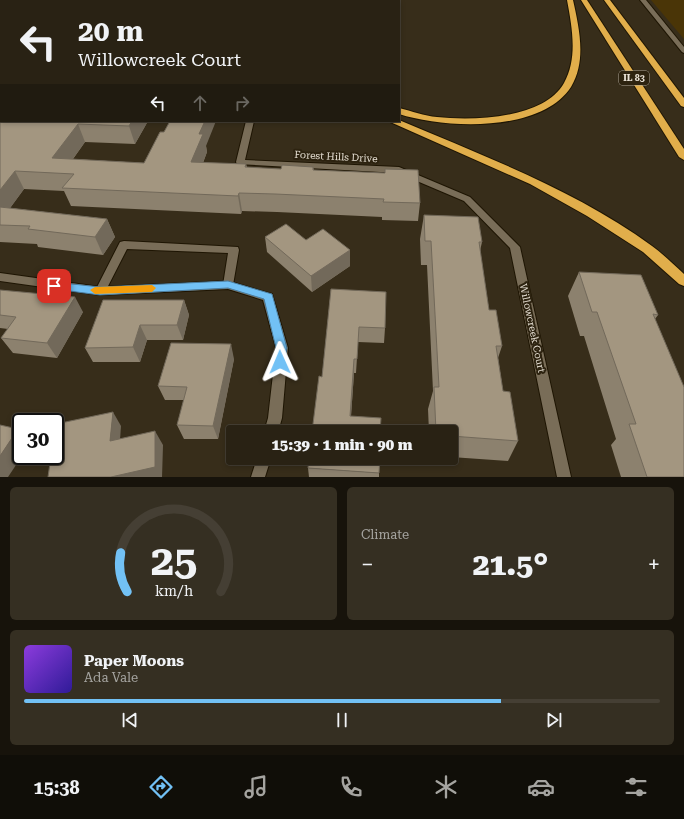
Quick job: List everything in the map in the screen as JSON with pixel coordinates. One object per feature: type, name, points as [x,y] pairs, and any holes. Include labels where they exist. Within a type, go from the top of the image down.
[{"type":"highway","points":[[400,111],[446,122],[484,120],[524,115],[552,102],[567,87],[575,65],[576,28],[570,0]]},
{"type":"highway","name":"IL 83","points":[[584,0],[684,157]]},
{"type":"highway","name":"IL 83","points":[[607,0],[684,104]]},
{"type":"highway","points":[[395,122],[534,182],[579,206],[647,249],[684,281]]},
{"type":"street","points":[[644,0],[684,51]]},
{"type":"street","name":"Forest Hills Drive","points":[[250,122],[240,162],[399,170],[467,198]]},
{"type":"street","name":"Willowcreek Court","points":[[467,198],[515,247],[564,477]]},
{"type":"street","points":[[100,291],[124,245],[234,250],[228,284]]},
{"type":"street","points":[[0,277],[100,291],[228,284],[268,297],[282,348],[273,425]]},
{"type":"street","points":[[258,477],[262,465]]},
{"type":"shaded area","points":[[651,0],[684,0],[684,39]]},
{"type":"building","points":[[0,122],[131,122],[129,126],[78,124],[52,158],[144,163],[160,132],[164,132],[169,122],[205,122],[199,134],[203,134],[191,162],[246,164],[245,167],[281,169],[282,165],[313,167],[313,170],[385,173],[385,169],[418,170],[420,203],[383,202],[384,199],[275,194],[239,193],[238,196],[62,188],[74,174],[15,171],[0,190]]},
{"type":"building","points":[[0,207],[107,219],[95,237],[28,229],[30,226],[0,225]]},
{"type":"building","points":[[424,215],[478,217],[482,242],[479,242],[489,310],[496,310],[502,346],[496,346],[503,391],[510,392],[518,441],[458,437],[458,425],[436,425],[434,387],[439,387],[431,241],[425,241]]},
{"type":"building","points":[[286,224],[306,240],[323,229],[350,250],[311,276],[265,237]]},
{"type":"building","points":[[579,272],[641,275],[658,315],[653,314],[684,387],[684,477],[647,477],[629,424],[636,424],[597,312],[592,312]]},
{"type":"building","points":[[331,289],[386,292],[385,328],[359,327],[357,359],[354,359],[350,416],[381,418],[380,425],[313,425],[319,376],[322,377]]},
{"type":"building","points":[[0,290],[75,297],[47,343],[1,338],[16,317],[0,315]]},
{"type":"building","points":[[103,300],[184,300],[177,325],[140,325],[133,347],[85,348]]},
{"type":"building","points":[[171,343],[231,344],[213,426],[177,425],[187,387],[158,386]]},
{"type":"building","points":[[113,412],[110,441],[155,431],[155,467],[111,477],[48,477],[50,465],[64,465],[64,422]]},
{"type":"building","points":[[0,425],[12,428],[12,438],[0,456]]},
{"type":"building","points":[[308,465],[380,465],[379,473],[308,468]]},
{"type":"slow traffic","points":[[95,290],[152,288]]},
{"type":"route","points":[[54,286],[100,291],[228,284],[268,297],[282,348],[280,362]]}]
